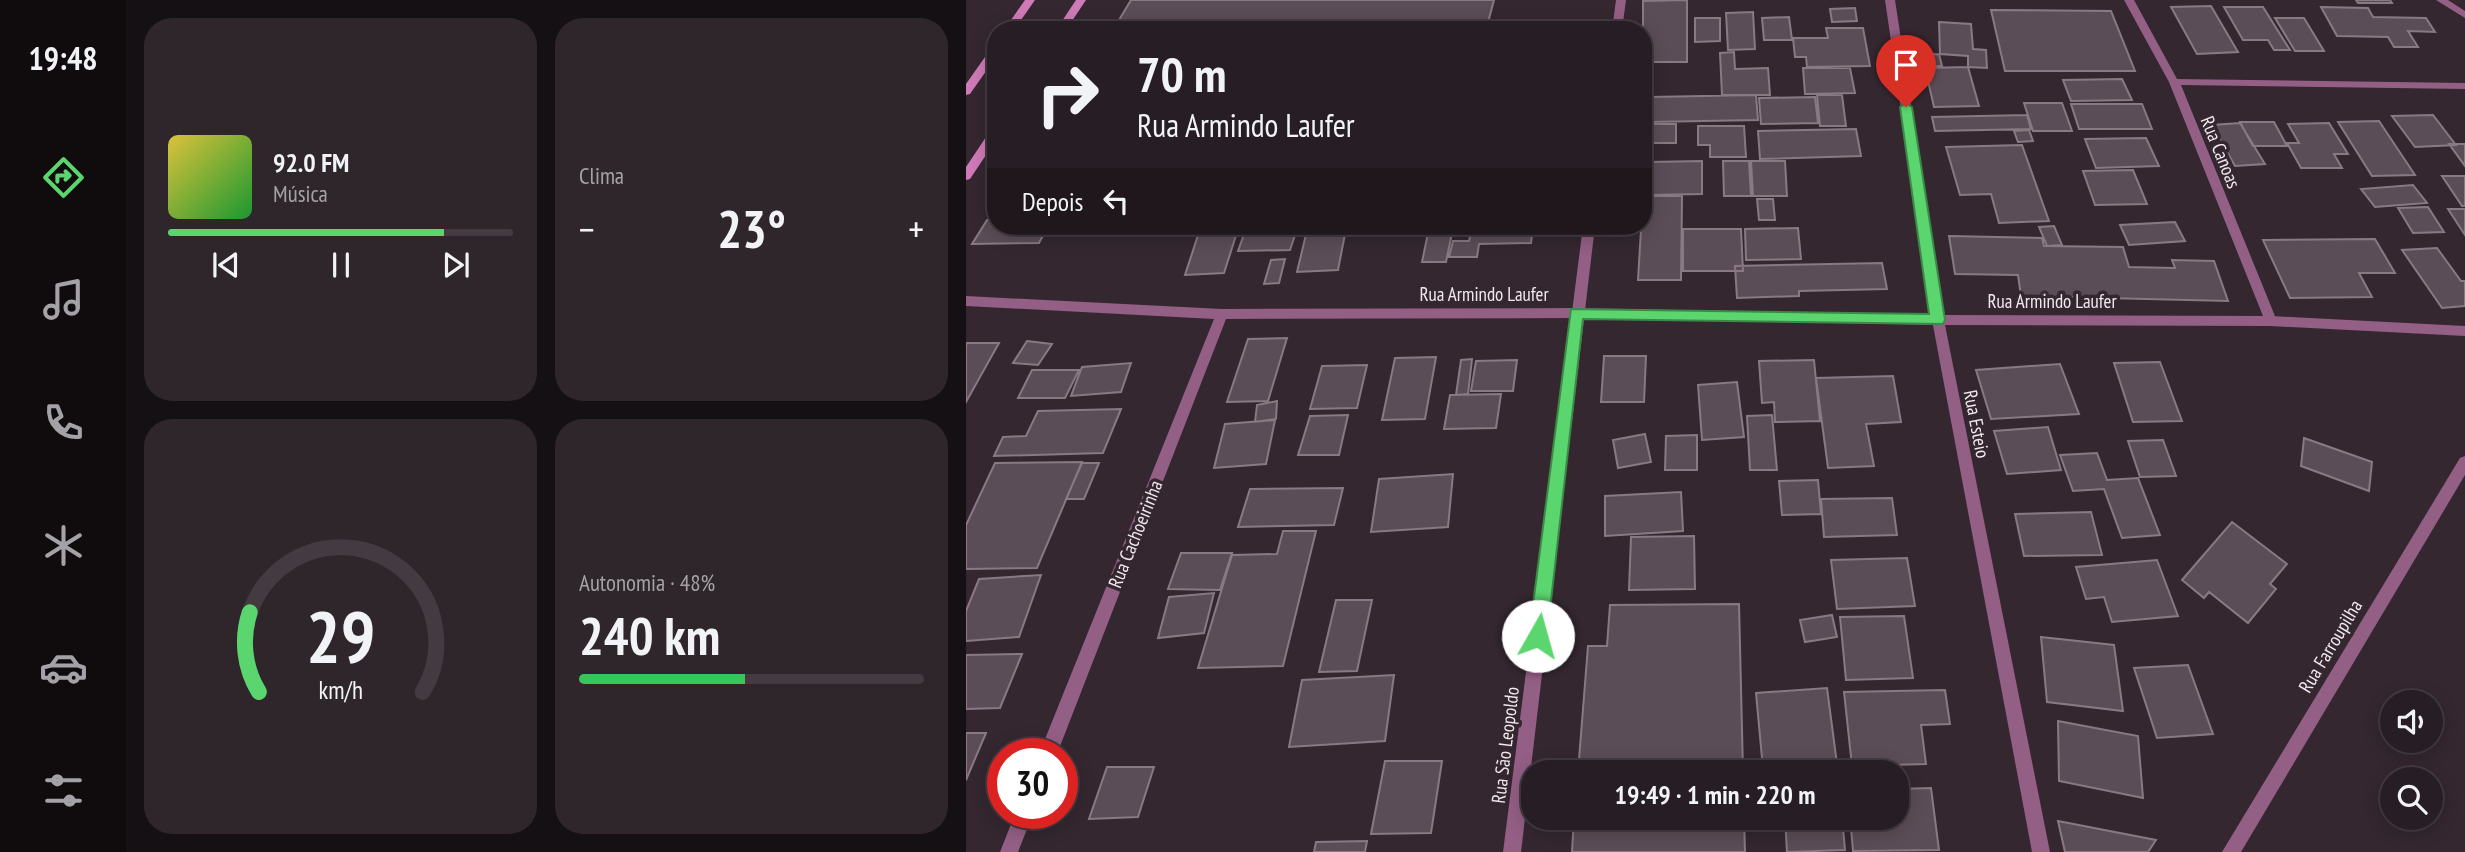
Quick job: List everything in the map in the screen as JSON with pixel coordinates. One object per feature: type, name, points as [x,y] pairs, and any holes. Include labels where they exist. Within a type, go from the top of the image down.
[{"type":"main road","points":[[1015,21],[1030,0]]},
{"type":"main road","points":[[1067,21],[1081,0]]},
{"type":"main road","points":[[966,92],[987,62]]},
{"type":"main road","points":[[966,176],[987,144]]},
{"type":"street","points":[[1618,21],[1621,0]]},
{"type":"street","name":"Rua Esteio","points":[[1890,0],[1938,320],[2041,852]]},
{"type":"street","name":"Rua Canoas","points":[[2129,0],[2174,82],[2271,321]]},
{"type":"street","points":[[2441,0],[2465,15]]},
{"type":"street","points":[[2174,82],[2465,86]]},
{"type":"street","name":"Rua São Leopoldo","points":[[1512,852],[1588,235]]},
{"type":"street","name":"Rua Armindo Laufer","points":[[966,301],[1222,314],[1576,313],[1938,320],[2271,321],[2465,331]]},
{"type":"street","name":"Rua Cachoeirinha","points":[[1054,738],[1222,314]]},
{"type":"street","name":"Rua Farroupilha","points":[[2231,852],[2465,462]]},
{"type":"street","points":[[1009,852],[1018,829]]},
{"type":"building","points":[[1131,0],[1494,0],[1488,21],[1118,21]]},
{"type":"building","points":[[1687,0],[1687,62],[1652,62],[1652,21],[1643,21],[1643,1]]},
{"type":"building","points":[[2356,0],[2390,0],[2392,3],[2358,3]]},
{"type":"building","points":[[2211,6],[2238,52],[2197,54],[2171,7]]},
{"type":"building","points":[[2224,7],[2263,7],[2290,50],[2274,50],[2268,40],[2243,40]]},
{"type":"building","points":[[2321,7],[2368,8],[2373,17],[2426,18],[2435,32],[2408,31],[2418,47],[2394,47],[2388,37],[2337,36]]},
{"type":"building","points":[[1855,8],[1857,21],[1832,22],[1830,9]]},
{"type":"building","points":[[1991,10],[2111,11],[2135,71],[2005,71]]},
{"type":"building","points":[[1753,12],[1755,49],[1728,50],[1726,13]]},
{"type":"building","points":[[1789,17],[1792,40],[1764,40],[1762,18]]},
{"type":"building","points":[[1695,18],[1720,18],[1720,41],[1695,42]]},
{"type":"building","points":[[2275,18],[2304,18],[2324,51],[2295,51]]},
{"type":"building","points":[[1939,22],[1971,24],[1973,49],[1986,50],[1987,68],[1968,67],[1968,56],[1940,54]]},
{"type":"building","points":[[1826,28],[1863,28],[1870,66],[1807,67],[1806,57],[1795,57],[1793,38],[1828,38]]},
{"type":"building","points":[[1734,52],[1735,69],[1768,68],[1770,95],[1722,95],[1720,53]]},
{"type":"building","points":[[1939,54],[1942,66],[1916,66],[1913,55]]},
{"type":"building","points":[[1968,67],[1979,106],[1934,107],[1925,68]]},
{"type":"building","points":[[1803,68],[1850,68],[1855,93],[1805,94]]},
{"type":"building","points":[[2122,79],[2132,100],[2071,101],[2063,80]]},
{"type":"building","points":[[1756,95],[1758,120],[1652,122],[1652,97]]},
{"type":"building","points":[[1817,95],[1842,95],[1846,126],[1820,126]]},
{"type":"building","points":[[1815,97],[1818,123],[1761,124],[1759,98]]},
{"type":"building","points":[[2024,103],[2062,103],[2072,131],[2033,131]]},
{"type":"building","points":[[2071,104],[2142,104],[2152,129],[2079,129]]},
{"type":"building","points":[[2027,115],[2031,129],[1935,131],[1932,117]]},
{"type":"building","points":[[2433,115],[2456,145],[2415,147],[2392,116]]},
{"type":"building","points":[[2379,121],[2415,175],[2372,176],[2338,122]]},
{"type":"building","points":[[2240,122],[2274,122],[2287,146],[2253,146]]},
{"type":"building","points":[[2240,123],[2265,164],[2235,166],[2212,125]]},
{"type":"building","points":[[2329,123],[2348,154],[2334,154],[2342,168],[2301,168],[2287,143],[2299,143],[2288,124]]},
{"type":"building","points":[[1653,124],[1676,124],[1676,143],[1652,143]]},
{"type":"building","points":[[1698,126],[1744,126],[1746,157],[1710,157],[1710,145],[1698,145]]},
{"type":"building","points":[[1856,129],[1861,156],[1760,159],[1758,131]]},
{"type":"building","points":[[2029,130],[2033,141],[2018,142],[2014,131]]},
{"type":"building","points":[[2146,138],[2159,166],[2096,168],[2085,139]]},
{"type":"building","points":[[2449,144],[2465,144],[2465,166]]},
{"type":"building","points":[[2022,145],[2049,221],[1999,223],[1991,194],[1960,195],[1946,147]]},
{"type":"building","points":[[1702,161],[1702,194],[1652,195],[1652,162]]},
{"type":"building","points":[[1723,161],[1749,161],[1751,196],[1724,196]]},
{"type":"building","points":[[1751,161],[1785,161],[1787,196],[1753,196]]},
{"type":"building","points":[[2133,170],[2147,204],[2095,205],[2083,171]]},
{"type":"building","points":[[2442,176],[2465,176],[2465,206],[2462,206]]},
{"type":"building","points":[[2413,185],[2427,203],[2375,207],[2361,189]]},
{"type":"building","points":[[1652,196],[1682,196],[1681,280],[1638,280],[1641,235],[1652,235]]},
{"type":"building","points":[[1757,199],[1773,199],[1775,220],[1759,220]]},
{"type":"building","points":[[2428,207],[2444,232],[2413,233],[2398,208]]},
{"type":"building","points":[[2448,209],[2465,209],[2465,235]]},
{"type":"building","points":[[987,220],[987,235],[1043,235],[1039,243],[972,244]]},
{"type":"building","points":[[2175,222],[2185,241],[2129,245],[2120,225]]},
{"type":"building","points":[[2054,226],[2062,245],[2047,246],[2039,227]]},
{"type":"building","points":[[1798,228],[1801,259],[1746,260],[1745,229]]},
{"type":"building","points":[[1683,229],[1741,229],[1743,271],[1683,271]]},
{"type":"building","points":[[1198,235],[1236,235],[1224,273],[1185,275]]},
{"type":"building","points":[[1244,235],[1295,235],[1290,250],[1238,251]]},
{"type":"building","points":[[1306,235],[1345,235],[1338,270],[1297,272]]},
{"type":"building","points":[[1428,235],[1452,235],[1446,262],[1422,262]]},
{"type":"building","points":[[1470,235],[1532,235],[1531,243],[1479,244],[1477,257],[1449,257],[1453,241],[1469,241]]},
{"type":"building","points":[[1949,236],[2042,238],[2044,246],[2123,247],[2129,267],[2175,268],[2172,260],[2214,261],[2228,301],[2021,296],[2018,275],[1955,274]]},
{"type":"building","points":[[2375,239],[2395,273],[2359,273],[2372,297],[2290,298],[2263,240]]},
{"type":"building","points":[[2437,248],[2461,281],[2465,281],[2465,306],[2442,308],[2402,250]]},
{"type":"building","points":[[1285,259],[1279,283],[1264,284],[1271,260]]},
{"type":"building","points":[[1882,263],[1887,289],[1799,291],[1799,296],[1737,298],[1735,266]]},
{"type":"building","points":[[1287,338],[1268,401],[1227,402],[1248,339]]},
{"type":"building","points":[[1027,341],[1052,344],[1038,365],[1013,363]]},
{"type":"building","points":[[999,343],[966,402],[966,345]]},
{"type":"building","points":[[1604,356],[1646,356],[1644,402],[1601,402]]},
{"type":"building","points":[[1436,357],[1425,419],[1382,420],[1395,358]]},
{"type":"building","points":[[1472,359],[1468,394],[1456,395],[1461,360]]},
{"type":"building","points":[[1517,360],[1513,391],[1471,391],[1476,361]]},
{"type":"building","points":[[1814,360],[1820,421],[1775,422],[1774,402],[1762,403],[1759,361]]},
{"type":"building","points":[[2160,362],[2182,421],[2133,422],[2114,363]]},
{"type":"building","points":[[1131,363],[1121,392],[1071,396],[1082,367]]},
{"type":"building","points":[[2060,364],[2079,414],[1991,419],[1976,370]]},
{"type":"building","points":[[1367,365],[1357,408],[1310,409],[1322,366]]},
{"type":"building","points":[[1032,370],[1079,370],[1065,398],[1018,398]]},
{"type":"building","points":[[1893,376],[1901,422],[1866,424],[1874,466],[1828,468],[1816,378]]},
{"type":"building","points":[[1737,382],[1744,437],[1702,440],[1698,385]]},
{"type":"building","points":[[1501,394],[1496,428],[1444,429],[1450,395]]},
{"type":"building","points":[[1277,401],[1276,419],[1255,422],[1257,405]]},
{"type":"building","points":[[1121,409],[1103,453],[994,456],[1003,437],[1026,436],[1038,411]]},
{"type":"building","points":[[1348,415],[1339,455],[1298,455],[1310,416]]},
{"type":"building","points":[[1772,415],[1777,470],[1750,470],[1747,416]]},
{"type":"building","points":[[1275,420],[1266,464],[1214,468],[1225,424]]},
{"type":"building","points":[[2048,427],[2061,470],[2007,474],[1994,431]]},
{"type":"building","points":[[1645,434],[1651,462],[1618,468],[1613,440]]},
{"type":"building","points":[[1697,435],[1697,470],[1665,470],[1666,436]]},
{"type":"building","points":[[2304,438],[2372,462],[2369,491],[2301,466]]},
{"type":"building","points":[[2163,440],[2176,476],[2140,477],[2128,441]]},
{"type":"building","points":[[2097,453],[2107,480],[2138,478],[2160,535],[2122,538],[2104,489],[2073,491],[2060,455]]},
{"type":"building","points":[[1082,462],[1037,568],[966,569],[966,525],[995,463]]},
{"type":"building","points":[[1082,463],[1099,463],[1084,499],[1066,499]]},
{"type":"building","points":[[1453,474],[1448,527],[1371,532],[1379,479]]},
{"type":"building","points":[[1818,480],[1821,514],[1782,515],[1779,481]]},
{"type":"building","points":[[1343,488],[1334,525],[1238,527],[1250,489]]},
{"type":"building","points":[[1681,492],[1683,531],[1605,536],[1605,496]]},
{"type":"building","points":[[1892,498],[1897,535],[1824,537],[1821,499]]},
{"type":"building","points":[[2091,512],[2102,555],[2024,556],[2015,514]]},
{"type":"building","points":[[2232,522],[2287,564],[2270,584],[2276,589],[2248,623],[2209,592],[2204,598],[2182,580]]},
{"type":"building","points":[[1283,531],[1316,531],[1283,666],[1198,668],[1232,555],[1277,554]]},
{"type":"building","points":[[1694,536],[1695,589],[1629,590],[1631,537]]},
{"type":"building","points":[[1181,553],[1232,553],[1220,590],[1168,589]]},
{"type":"building","points":[[1907,558],[1915,606],[1837,609],[1831,560]]},
{"type":"building","points":[[2157,560],[2178,616],[2112,622],[2104,597],[2086,599],[2076,567]]},
{"type":"building","points":[[1041,575],[1019,637],[966,641],[966,611],[979,579]]},
{"type":"building","points":[[1214,593],[1204,633],[1158,638],[1169,597]]},
{"type":"building","points":[[1336,600],[1372,600],[1357,671],[1319,672]]},
{"type":"building","points":[[1739,604],[1743,760],[1579,760],[1588,646],[1607,646],[1610,605]]},
{"type":"building","points":[[1832,615],[1837,637],[1805,642],[1800,620]]},
{"type":"building","points":[[1904,616],[1913,678],[1846,680],[1840,617]]},
{"type":"building","points":[[2041,637],[2114,645],[2123,711],[2047,702]]},
{"type":"building","points":[[1022,654],[1000,708],[966,709],[966,655]]},
{"type":"building","points":[[2188,665],[2213,734],[2157,738],[2134,668]]},
{"type":"building","points":[[1394,675],[1385,741],[1289,747],[1302,680]]},
{"type":"building","points":[[1827,688],[1836,760],[1762,760],[1756,693]]},
{"type":"building","points":[[1945,690],[1950,724],[1921,725],[1926,764],[1909,764],[1909,760],[1851,760],[1844,692]]},
{"type":"building","points":[[2058,721],[2138,736],[2143,798],[2059,781]]},
{"type":"building","points":[[966,733],[986,733],[966,780]]},
{"type":"building","points":[[1385,761],[1442,761],[1431,833],[1371,834]]},
{"type":"building","points":[[1107,767],[1154,767],[1138,817],[1089,819]]},
{"type":"building","points":[[1931,788],[1939,850],[1853,851],[1851,830],[1909,830],[1909,789]]},
{"type":"building","points":[[2058,821],[2156,840],[2148,852],[2065,852]]},
{"type":"building","points":[[1573,830],[1744,830],[1745,852],[1572,852]]},
{"type":"building","points":[[1786,830],[1843,830],[1845,850],[1787,852]]},
{"type":"building","points":[[1367,841],[1365,852],[1314,852],[1316,842]]},
{"type":"route","points":[[1538,636],[1576,313],[1938,320],[1906,107]]}]
